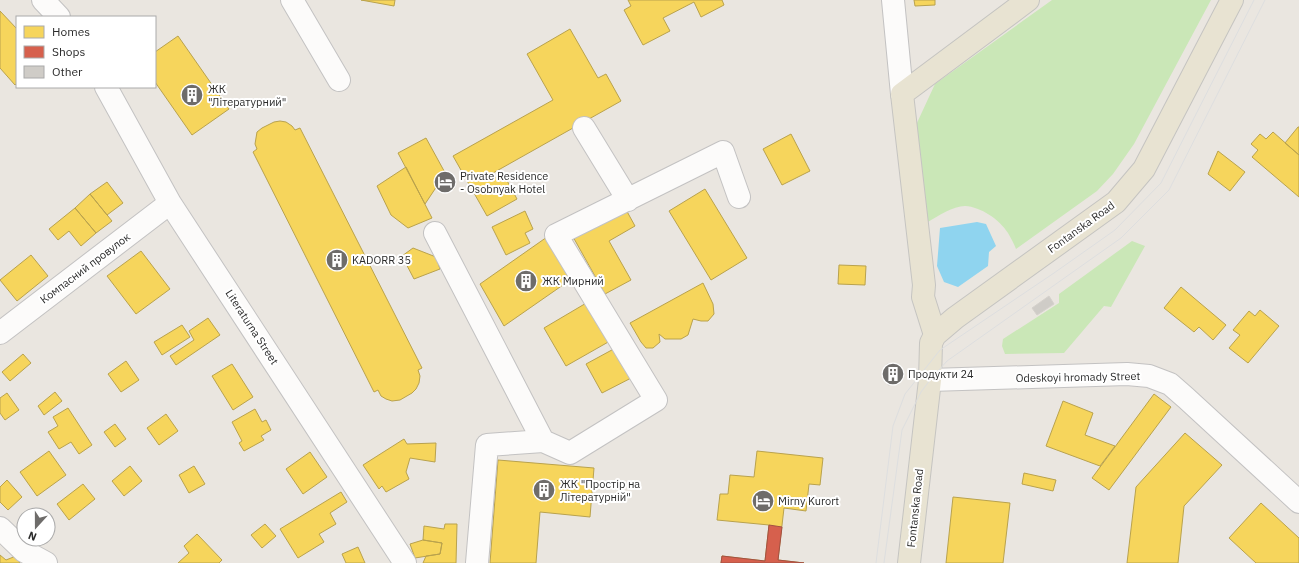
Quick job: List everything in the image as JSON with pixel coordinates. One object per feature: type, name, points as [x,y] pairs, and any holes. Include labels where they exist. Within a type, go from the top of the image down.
[{"type":"main road","points":[[902,94],[1028,0]]},
{"type":"main road","name":"Fontanska Road","points":[[909,563],[930,380],[931,344],[935,335],[955,318],[1116,202],[1144,169],[1232,0]]},
{"type":"main road","name":"Fontanska Road","points":[[902,94],[924,297],[935,335]]},
{"type":"street","points":[[43,0],[58,16]]},
{"type":"street","points":[[292,0],[339,80]]},
{"type":"street","points":[[893,0],[902,94]]},
{"type":"street","name":"Literaturna Street","points":[[107,88],[170,203],[406,563]]},
{"type":"street","points":[[584,128],[628,200]]},
{"type":"street","points":[[478,563],[488,445],[543,441],[570,453],[656,400],[556,235],[723,152],[739,197]]},
{"type":"street","name":"Компасний провулок","points":[[0,333],[170,203]]},
{"type":"street","points":[[435,233],[543,441]]},
{"type":"street","name":"Odeskoyi hromady Street","points":[[930,380],[1127,374],[1149,376],[1170,384],[1299,502]]},
{"type":"street","points":[[0,528],[24,551],[46,563]]},
{"type":"green space","points":[[1052,0],[1211,0],[1134,144],[1113,174],[1097,191],[1016,249],[1008,233],[1000,223],[983,211],[971,207],[960,206],[928,222],[916,125],[935,84]]},
{"type":"green space","points":[[1132,241],[1145,246],[1111,307],[1104,306],[1064,353],[1005,354],[1002,346],[1003,339],[1059,303],[1059,294]]},
{"type":"water","points":[[977,222],[986,224],[996,246],[989,252],[988,266],[958,287],[944,282],[937,266],[940,228]]},
{"type":"building: Homes","points":[[361,0],[395,0],[394,6]]},
{"type":"building: Homes","points":[[628,0],[722,0],[724,5],[701,17],[694,2],[663,18],[670,31],[643,45],[624,10],[631,6]]},
{"type":"building: Homes","points":[[914,0],[935,0],[935,5],[915,6]]},
{"type":"building: Homes","points":[[0,11],[16,28],[15,85],[0,68]]},
{"type":"building: Homes","points":[[570,29],[598,78],[606,74],[621,101],[493,173],[497,180],[504,175],[517,199],[487,216],[453,156],[553,100],[527,54]]},
{"type":"building: Homes","name":"ЖК \"Літературний\"","points":[[178,36],[229,109],[192,135],[156,83],[156,51]]},
{"type":"building: Homes","name":"KADORR 35","points":[[274,122],[286,122],[295,130],[300,128],[422,368],[418,370],[420,376],[416,389],[400,400],[392,401],[381,396],[378,390],[374,392],[253,152],[257,149],[255,144],[257,132]]},
{"type":"building: Homes","points":[[1299,127],[1299,155],[1285,143]]},
{"type":"building: Homes","points":[[1273,132],[1299,155],[1299,197],[1252,157],[1258,150],[1251,144],[1260,134],[1266,139]]},
{"type":"building: Homes","points":[[791,134],[810,171],[782,185],[763,149]]},
{"type":"building: Homes","points":[[426,138],[454,189],[437,186],[425,204],[398,153]]},
{"type":"building: Homes","points":[[1218,151],[1245,172],[1230,191],[1208,174]]},
{"type":"building: Homes","points":[[406,167],[432,218],[408,228],[391,215],[377,186]]},
{"type":"building: Homes","points":[[107,182],[123,203],[107,215],[90,194]]},
{"type":"building: Homes","points":[[705,189],[747,258],[711,280],[669,211]]},
{"type":"building: Homes","points":[[90,194],[112,221],[96,233],[75,208]]},
{"type":"building: Homes","points":[[624,206],[635,226],[609,241],[631,280],[605,294],[572,235]]},
{"type":"building: Homes","points":[[75,208],[96,233],[81,246],[69,231],[58,240],[49,229]]},
{"type":"building: Homes","points":[[525,211],[533,229],[525,233],[530,243],[506,255],[492,227]]},
{"type":"building: Homes","name":"ЖК Мирний","points":[[547,237],[573,278],[504,326],[480,284]]},
{"type":"building: Homes","points":[[413,248],[436,257],[440,269],[414,279],[402,256]]},
{"type":"building: Homes","points":[[141,251],[170,289],[136,314],[107,276]]},
{"type":"building: Homes","points":[[31,255],[48,276],[17,301],[0,280]]},
{"type":"building: Homes","points":[[839,265],[866,266],[865,285],[838,284]]},
{"type":"building: Homes","points":[[703,283],[713,304],[714,314],[708,321],[693,319],[688,335],[681,339],[665,339],[659,334],[660,342],[653,348],[646,348],[630,323]]},
{"type":"building: Homes","points":[[1181,287],[1226,325],[1213,340],[1199,327],[1194,332],[1164,308]]},
{"type":"building: Homes","points":[[588,302],[610,341],[566,366],[544,328]]},
{"type":"building: Homes","points":[[1260,310],[1279,326],[1248,363],[1229,348],[1240,335],[1233,330],[1249,311],[1255,316]]},
{"type":"building: Homes","points":[[208,318],[220,335],[176,365],[170,356],[194,340],[189,331]]},
{"type":"building: Homes","points":[[182,325],[190,337],[162,355],[154,342]]},
{"type":"building: Homes","points":[[621,345],[637,375],[602,393],[586,364]]},
{"type":"building: Homes","points":[[23,354],[31,363],[10,381],[2,372]]},
{"type":"building: Homes","points":[[126,361],[139,380],[121,392],[108,374]]},
{"type":"building: Homes","points":[[232,364],[253,397],[233,410],[212,376]]},
{"type":"building: Homes","points":[[55,392],[62,401],[44,415],[38,406]]},
{"type":"building: Homes","points":[[7,393],[19,410],[5,420],[0,413],[0,398]]},
{"type":"building: Homes","points":[[1154,394],[1171,407],[1109,490],[1092,478]]},
{"type":"building: Homes","points":[[1063,401],[1093,413],[1085,435],[1115,446],[1100,466],[1046,446]]},
{"type":"building: Homes","points":[[68,408],[92,445],[79,454],[71,442],[59,449],[48,432],[58,426],[53,417]]},
{"type":"building: Homes","points":[[255,409],[262,422],[266,420],[271,430],[261,436],[264,440],[244,451],[239,443],[242,441],[232,422]]},
{"type":"building: Homes","points":[[166,414],[178,431],[159,445],[147,428]]},
{"type":"building: Homes","points":[[115,424],[126,439],[115,447],[104,432]]},
{"type":"building: Homes","points":[[1185,433],[1222,465],[1184,506],[1178,563],[1127,563],[1136,487]]},
{"type":"building: Homes","points":[[404,439],[407,444],[436,443],[435,462],[410,458],[406,472],[409,479],[386,492],[382,486],[379,489],[363,465]]},
{"type":"building: Homes","points":[[49,451],[66,475],[37,496],[20,472]]},
{"type":"building: Homes","name":"Mirny Kurort","points":[[757,451],[823,458],[820,485],[809,484],[806,511],[784,508],[778,560],[804,563],[721,563],[722,556],[765,561],[769,525],[717,520],[720,494],[728,494],[730,475],[754,477]]},
{"type":"building: Homes","points":[[310,452],[327,477],[303,494],[286,469]]},
{"type":"building: Homes","name":"ЖК \"Простір на Літературній\"","points":[[498,460],[594,468],[590,517],[540,512],[536,563],[490,563]]},
{"type":"building: Homes","points":[[130,466],[142,481],[124,496],[112,481]]},
{"type":"building: Homes","points":[[194,466],[205,484],[189,493],[179,475]]},
{"type":"building: Homes","points":[[1024,473],[1056,480],[1053,491],[1022,484]]},
{"type":"building: Homes","points":[[7,480],[22,497],[8,510],[0,502],[0,487]]},
{"type":"building: Homes","points":[[83,484],[95,499],[69,520],[57,504]]},
{"type":"building: Homes","points":[[341,492],[347,502],[330,513],[336,524],[319,534],[324,542],[298,558],[280,529]]},
{"type":"building: Homes","points":[[953,497],[1010,503],[1003,563],[946,563]]},
{"type":"building: Homes","points":[[1261,503],[1299,538],[1299,563],[1256,563],[1229,538]]},
{"type":"building: Homes","points":[[265,524],[276,536],[262,548],[251,535]]},
{"type":"building: Homes","points":[[445,524],[457,524],[456,563],[423,563],[426,556],[440,554],[442,543],[423,540],[424,526],[444,529]]},
{"type":"building: Homes","points":[[197,534],[222,560],[219,563],[178,563],[189,553],[184,546]]},
{"type":"building: Homes","points":[[423,540],[442,543],[440,554],[415,558],[410,544]]},
{"type":"building: Homes","points":[[358,547],[365,563],[346,563],[342,554]]},
{"type":"building: Homes","points":[[0,555],[6,560],[16,556],[20,563],[0,563]]},
{"type":"building: Shops","points":[[769,525],[782,527],[778,560],[804,563],[721,563],[722,556],[765,561]]},
{"type":"building: Other","points":[[1049,296],[1054,304],[1037,315],[1032,308]]},
{"type":"building: Other","name":"Продукти 24","points":[[887,364],[898,364],[899,384],[888,385]]},
{"type":"tram line","points":[[876,563],[893,426],[905,394],[940,350],[1115,230],[1161,183],[1254,0]]},
{"type":"tram line","points":[[884,563],[902,430],[921,392],[947,361],[1121,238],[1169,190],[1265,0]]},
{"type":"place","name":"ЖК \"Літературний\"","points":[[192,95]]},
{"type":"place","name":"Private Residence - Osobnyak Hotel","points":[[445,182]]},
{"type":"place","name":"KADORR 35","points":[[337,260]]},
{"type":"place","name":"ЖК Мирний","points":[[526,281]]},
{"type":"place","name":"Продукти 24","points":[[893,374]]},
{"type":"place","name":"ЖК \"Простір на Літературній\"","points":[[544,490]]},
{"type":"place","name":"Mirny Kurort","points":[[763,501]]}]
